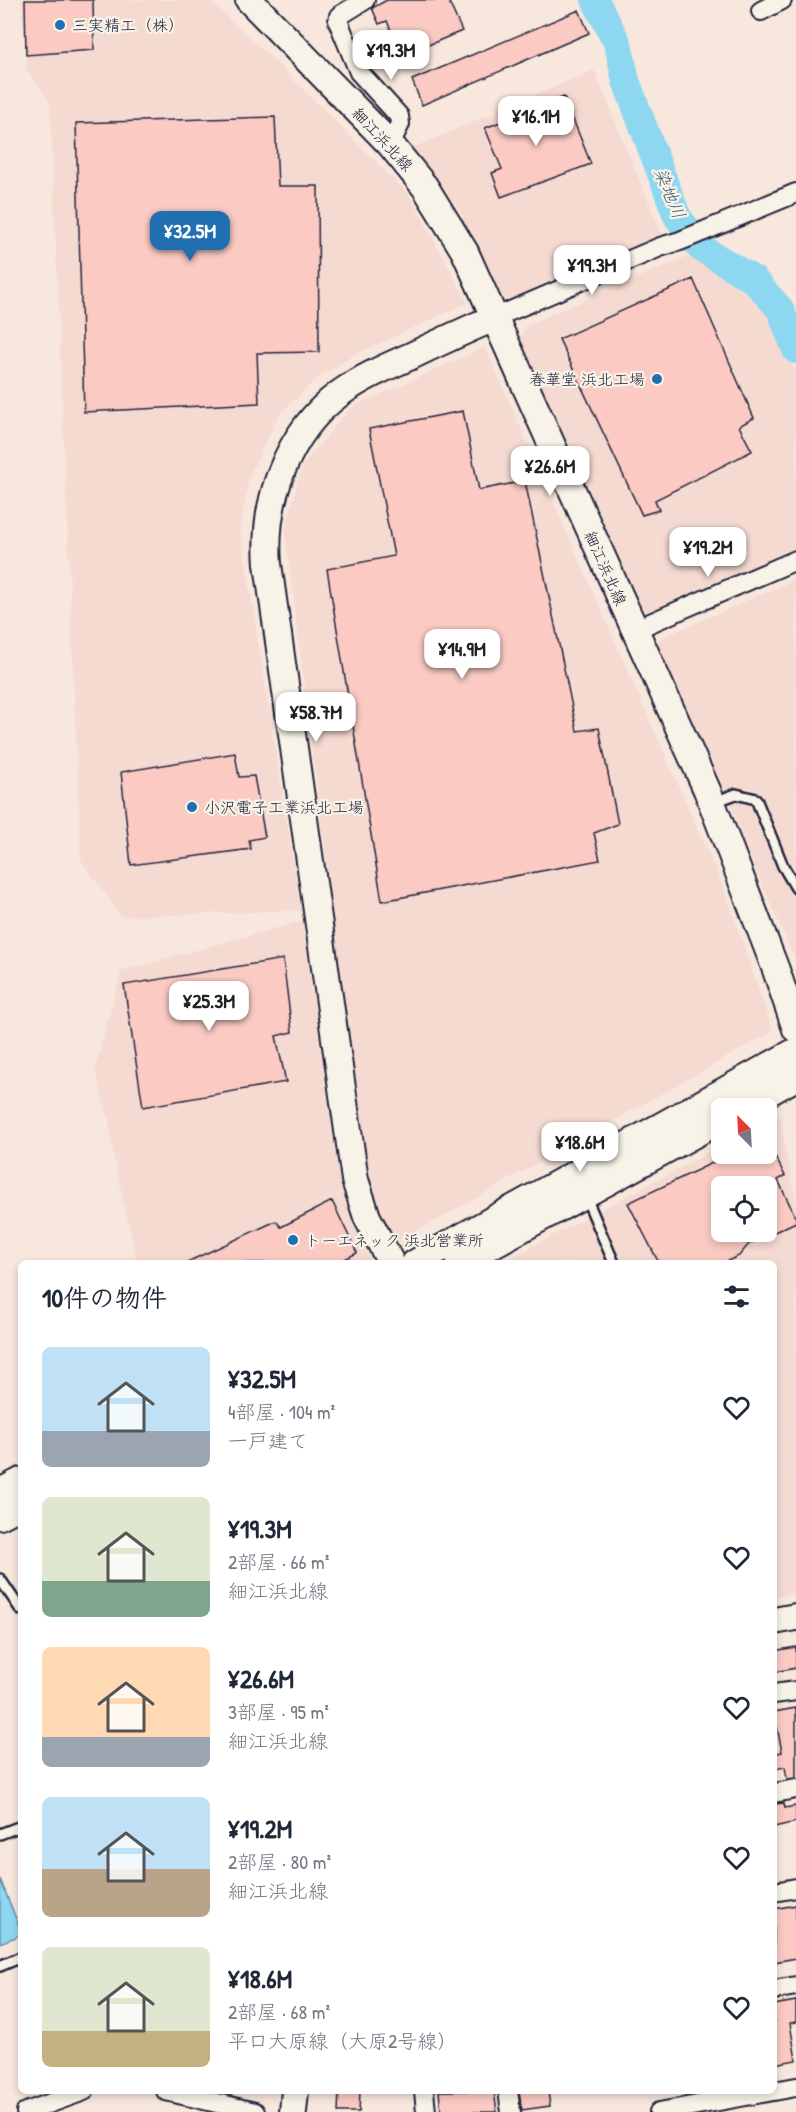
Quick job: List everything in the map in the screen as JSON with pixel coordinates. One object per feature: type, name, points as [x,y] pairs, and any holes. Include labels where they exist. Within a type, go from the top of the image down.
[{"type":"street","name":"細江浜北線","points":[[249,0],[390,144],[425,186],[465,252],[712,802],[796,1029]]},
{"type":"street","points":[[365,0],[339,16],[338,21],[359,72],[399,116],[400,124],[390,144]]},
{"type":"street","points":[[761,11],[782,0]]},
{"type":"street","points":[[389,1260],[367,1217],[355,1180],[268,564],[267,528],[274,490],[280,473],[300,436],[323,408],[338,395],[377,371],[660,247],[680,241],[796,193]]},
{"type":"street","points":[[634,630],[796,560]]},
{"type":"street","points":[[420,1260],[796,1051]]},
{"type":"street","points":[[759,1098],[796,1077]]},
{"type":"street","points":[[465,1260],[711,1125]]},
{"type":"street","points":[[0,1492],[18,1483]]},
{"type":"street","points":[[0,1516],[18,1507]]},
{"type":"street","points":[[777,1620],[796,1617]]},
{"type":"street","points":[[777,1694],[796,1691]]},
{"type":"street","points":[[777,1792],[796,1789]]},
{"type":"street","points":[[777,1891],[796,1888]]},
{"type":"street","points":[[777,1989],[796,1986]]},
{"type":"street","points":[[777,2090],[796,2087]]},
{"type":"street","points":[[26,2112],[76,2094]]},
{"type":"street","points":[[176,2094],[210,2107],[255,2112]]},
{"type":"street","points":[[293,2112],[295,2094]]},
{"type":"street","points":[[424,2094],[426,2112]]},
{"type":"street","points":[[508,2094],[511,2112]]},
{"type":"street","points":[[659,2112],[758,2094]]},
{"type":"lane","points":[[712,802],[736,794],[756,799],[783,866],[796,888]]},
{"type":"lane","points":[[585,1195],[613,1260]]},
{"type":"lane","points":[[0,1579],[18,1606]]},
{"type":"lane","points":[[0,1834],[18,1827]]},
{"type":"lane","points":[[0,1966],[18,1958]]},
{"type":"shaded area","points":[[21,0],[209,0],[280,66],[411,197],[468,303],[354,355],[316,379],[278,416],[250,474],[240,528],[301,910],[122,917],[81,860],[50,102],[27,70]]},
{"type":"shaded area","points":[[594,70],[662,234],[515,303],[503,297],[459,210],[412,148]]},
{"type":"shaded area","points":[[693,254],[755,291],[771,307],[796,372],[796,547],[650,614],[640,608],[519,339],[529,324]]},
{"type":"shaded area","points":[[485,347],[725,891],[773,1031],[398,1242],[387,1236],[368,1200],[285,531],[302,466],[350,408]]},
{"type":"shaded area","points":[[796,579],[796,961],[744,844],[727,792],[654,651],[659,639]]},
{"type":"shaded area","points":[[302,921],[341,1190],[370,1259],[136,1260],[113,1153],[109,1121],[95,1069],[121,971]]},
{"type":"shaded area","points":[[779,1115],[796,1201],[796,1592],[777,1596],[777,1260],[507,1260],[711,1151],[711,1164],[777,1164],[777,1116]]},
{"type":"water","points":[[0,1879],[18,1924],[18,1936],[0,1943]]},
{"type":"building","name":"三実精工（株）","points":[[25,0],[93,0],[94,50],[26,55]]},
{"type":"building","points":[[387,0],[448,0],[462,31],[402,56],[387,21],[379,24],[372,8]]},
{"type":"building","points":[[579,10],[589,33],[422,105],[412,80]]},
{"type":"building","points":[[564,97],[591,164],[501,197],[492,173],[502,169],[485,128]]},
{"type":"building","points":[[275,117],[278,186],[318,186],[319,352],[257,353],[259,403],[84,412],[76,123]]},
{"type":"building","name":"春華堂 浜北工場","points":[[693,279],[754,418],[739,426],[752,451],[655,500],[659,510],[642,515],[559,339]]},
{"type":"building","points":[[463,411],[479,490],[525,481],[577,731],[599,728],[618,824],[594,833],[600,860],[382,901],[327,569],[394,556],[369,429]]},
{"type":"building","name":"小沢電子工業浜北工場","points":[[235,753],[239,777],[254,776],[265,837],[249,840],[251,849],[131,865],[121,772]]},
{"type":"building","points":[[283,959],[292,1032],[276,1036],[286,1082],[143,1107],[124,985]]},
{"type":"building","points":[[777,1160],[785,1176],[778,1180],[796,1222],[777,1231],[777,1176],[711,1176],[711,1242],[753,1242],[739,1256],[730,1260],[657,1260],[628,1203],[711,1164],[777,1164]]},
{"type":"building","name":"トーエネック 浜北営業所","points":[[332,1201],[357,1253],[343,1260],[192,1260],[276,1221],[281,1227]]},
{"type":"building","points":[[796,1647],[796,1668],[777,1671],[777,1650]]},
{"type":"building","points":[[796,1708],[796,1778],[787,1779],[785,1767],[777,1768],[777,1753],[782,1752],[777,1727],[777,1711]]},
{"type":"building","points":[[784,1803],[785,1808],[796,1806],[796,1822],[777,1826],[777,1804]]},
{"type":"building","points":[[796,1905],[796,1958],[777,1961],[777,1908]]},
{"type":"building","points":[[796,2001],[796,2022],[790,2023],[796,2060],[777,2063],[777,2004]]},
{"type":"building","points":[[339,2094],[360,2094],[359,2112],[338,2112]]},
{"type":"building","points":[[439,2094],[494,2094],[497,2112],[441,2112]]},
{"type":"building","points":[[519,2094],[548,2094],[550,2106],[522,2110]]},
{"type":"waterway","name":"染地川","points":[[595,0],[618,44],[626,81],[677,216],[701,248],[754,280],[780,309],[796,350]]},
{"type":"place","name":"三実精工（株）","points":[[60,25]]},
{"type":"place","name":"春華堂 浜北工場","points":[[657,379]]},
{"type":"place","name":"小沢電子工業浜北工場","points":[[192,807]]},
{"type":"place","name":"トーエネック 浜北営業所","points":[[293,1240]]}]
